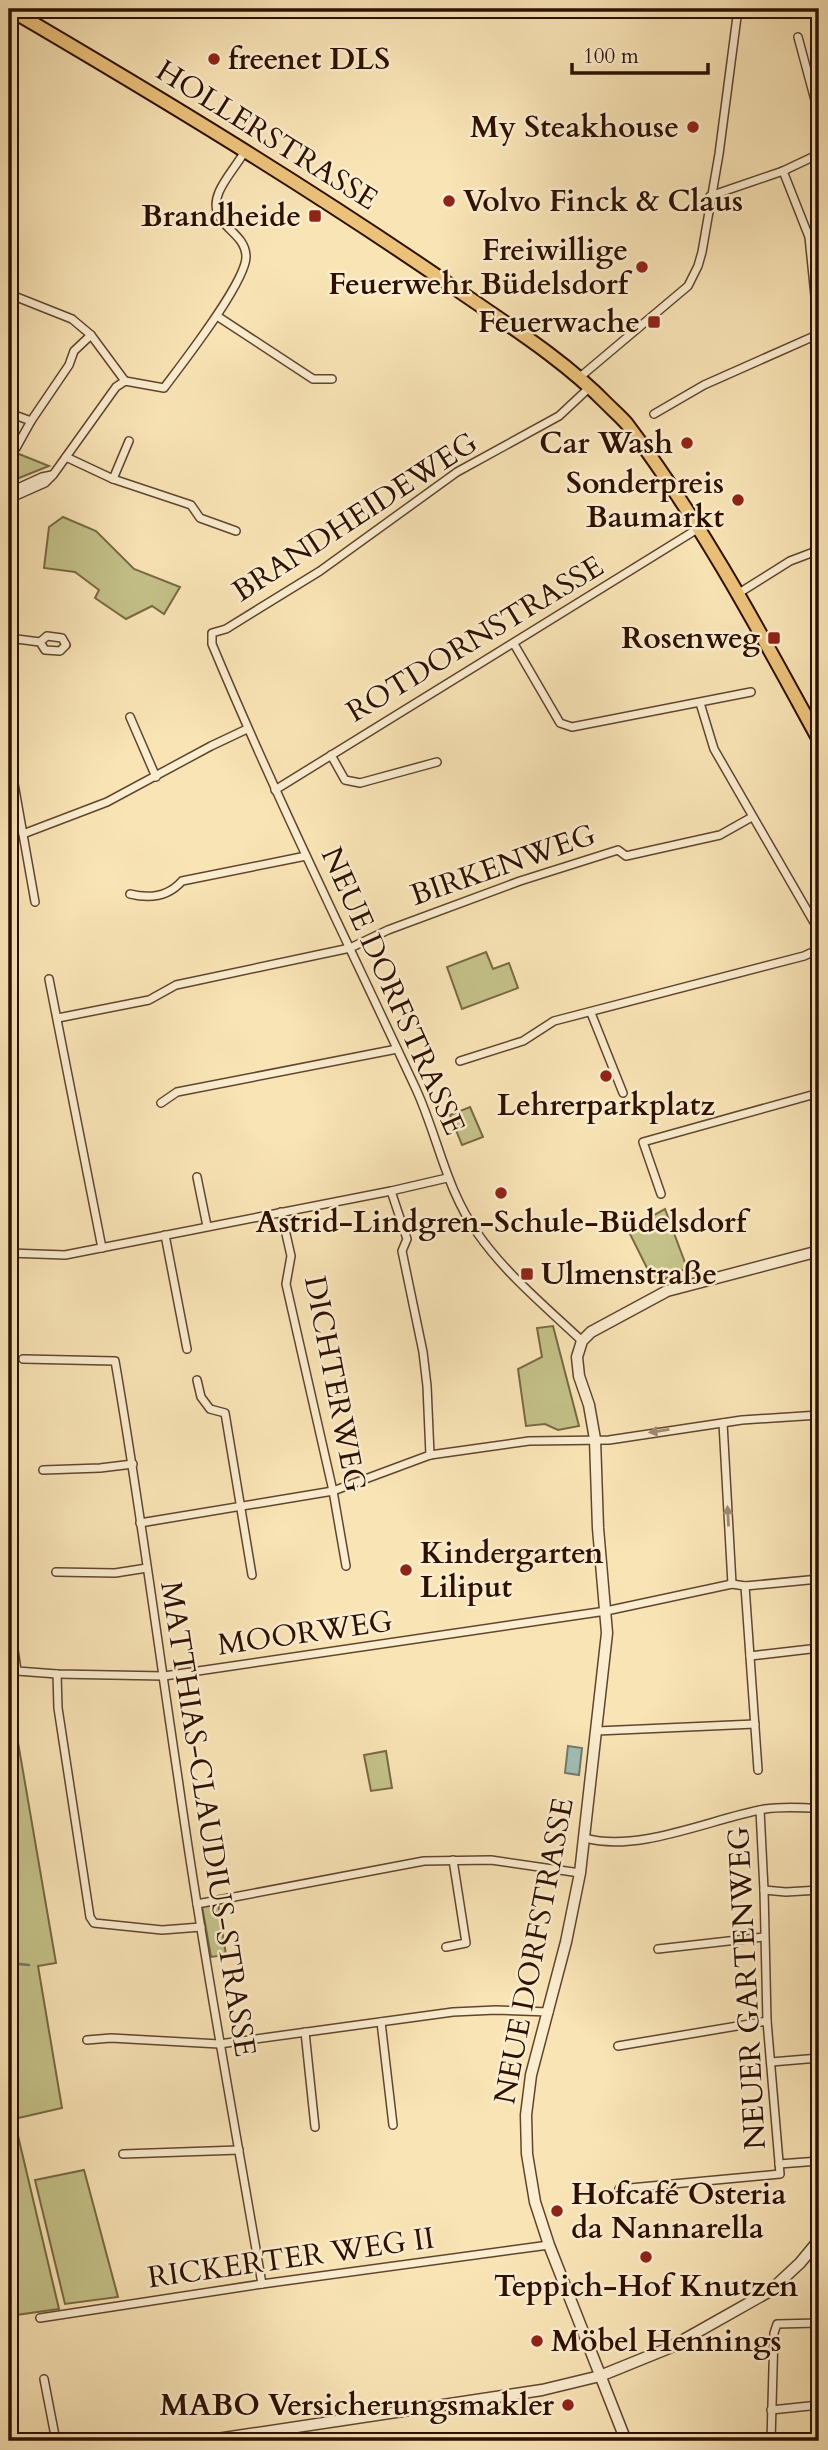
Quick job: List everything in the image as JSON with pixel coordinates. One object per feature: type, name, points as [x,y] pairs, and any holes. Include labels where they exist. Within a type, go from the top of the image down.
[{"type":"main road","name":"HOLLERSTRASSE","points":[[9,9],[365,226],[585,382],[627,425],[663,472],[739,593],[819,740]]},
{"type":"street","name":"BRANDHEIDEWEG","points":[[212,633],[226,629],[320,571],[457,472],[559,416],[585,382],[688,286],[702,253],[719,154],[738,9]]},
{"type":"street","points":[[798,37],[819,115]]},
{"type":"street","points":[[9,499],[45,483],[116,387],[125,382],[164,388],[216,316],[243,271],[246,255],[240,238],[221,222],[216,208],[218,193],[245,151]]},
{"type":"street","points":[[710,196],[783,172],[819,153]]},
{"type":"street","points":[[654,414],[704,385],[819,335],[809,237],[783,172]]},
{"type":"street","points":[[809,237],[819,233]]},
{"type":"street","points":[[9,294],[72,319],[91,335],[125,382]]},
{"type":"street","points":[[216,316],[313,379],[332,379]]},
{"type":"street","points":[[16,448],[69,365],[75,351],[91,335]]},
{"type":"street","points":[[9,413],[31,421]]},
{"type":"street","points":[[113,479],[129,441]]},
{"type":"street","points":[[66,457],[113,479],[191,505],[200,518],[236,531]]},
{"type":"street","points":[[9,492],[52,475]]},
{"type":"street","name":"ROTDORNSTRASSE","points":[[275,790],[699,528]]},
{"type":"street","points":[[739,593],[790,561],[819,550]]},
{"type":"street","name":"NEUE DORFSTRASSE","points":[[212,633],[212,644],[247,729],[429,1120],[455,1197],[478,1235],[510,1273],[582,1340],[577,1357],[579,1376],[589,1405],[595,1439],[598,1528],[607,1633],[580,1873],[549,2012],[531,2075],[526,2115],[527,2154],[535,2202],[549,2245],[626,2441]]},
{"type":"street","points":[[9,638],[40,642]]},
{"type":"street","points":[[514,644],[560,723],[572,727],[751,692]]},
{"type":"street","points":[[700,703],[714,750],[819,931]]},
{"type":"street","points":[[130,716],[156,777]]},
{"type":"street","points":[[23,834],[156,777],[247,729]]},
{"type":"street","points":[[331,755],[345,780],[360,783],[437,762]]},
{"type":"street","points":[[13,778],[35,902]]},
{"type":"street","name":"BIRKENWEG","points":[[58,1018],[149,1000],[176,985],[349,948],[388,930],[578,862],[618,850],[626,856],[690,843],[720,835],[751,817]]},
{"type":"street","points":[[130,894],[144,897],[172,892],[182,881],[306,856]]},
{"type":"street","points":[[460,1060],[523,1041],[554,1021],[804,956],[819,949]]},
{"type":"street","points":[[49,979],[102,1248]]},
{"type":"street","points":[[591,1013],[623,1093]]},
{"type":"street","points":[[161,1103],[177,1092],[397,1049]]},
{"type":"street","points":[[661,1194],[643,1142],[819,1093]]},
{"type":"street","points":[[197,1177],[207,1226]]},
{"type":"street","points":[[9,1253],[65,1255],[447,1178]]},
{"type":"street","points":[[391,1191],[407,1239],[402,1251],[423,1352],[430,1455]]},
{"type":"street","name":"DICHTERWEG","points":[[281,1212],[291,1256],[286,1284],[334,1491],[346,1566]]},
{"type":"street","points":[[165,1236],[187,1349]]},
{"type":"street","points":[[582,1340],[591,1332],[667,1291],[819,1251]]},
{"type":"street","name":"MATTHIAS-CLAUDIUS-STRASSE","points":[[23,1359],[114,1361],[133,1464],[219,2043],[262,2284]]},
{"type":"street","points":[[197,1380],[201,1397],[210,1409],[225,1413],[251,1575]]},
{"type":"street","points":[[140,1523],[334,1491],[430,1455],[528,1441],[609,1440],[723,1423],[819,1415]]},
{"type":"street","points":[[723,1423],[732,1584],[745,1586],[819,1579]]},
{"type":"street","points":[[43,1469],[100,1468],[133,1464]]},
{"type":"street","points":[[56,1572],[115,1573],[147,1568]]},
{"type":"street","name":"MOORWEG","points":[[10,1622],[17,1671],[164,1676],[606,1611],[732,1584]]},
{"type":"street","points":[[745,1586],[758,1770]]},
{"type":"street","points":[[750,1656],[819,1648]]},
{"type":"street","points":[[57,1674],[58,1708],[90,1917],[94,1923],[163,1930],[201,1927]]},
{"type":"street","points":[[597,1731],[755,1724]]},
{"type":"street","points":[[585,1838],[601,1843],[628,1842],[760,1810],[819,1808]]},
{"type":"street","name":"NEUER GARTENWEG","points":[[760,1810],[767,2021],[779,2164]]},
{"type":"street","points":[[446,1947],[466,1943],[453,1860]]},
{"type":"street","points":[[197,1904],[424,1861],[491,1860],[580,1873]]},
{"type":"street","points":[[764,1890],[819,1890]]},
{"type":"street","points":[[658,1949],[764,1937]]},
{"type":"street","points":[[87,2040],[111,2038],[219,2043],[475,2011],[549,2012]]},
{"type":"street","points":[[618,2046],[767,2021]]},
{"type":"street","points":[[381,2022],[393,2125]]},
{"type":"street","points":[[305,2032],[315,2127]]},
{"type":"street","points":[[771,2062],[819,2058]]},
{"type":"street","points":[[123,2154],[239,2150]]},
{"type":"street","points":[[619,2189],[780,2174],[779,2164],[819,2161]]},
{"type":"street","points":[[204,2441],[542,2390],[600,2376],[670,2348],[770,2291],[800,2263],[819,2240]]},
{"type":"street","name":"RICKERTER WEG II","points":[[40,2318],[262,2284],[549,2245]]},
{"type":"street","points":[[771,2441],[774,2333],[777,2324],[819,2323]]},
{"type":"street","points":[[44,2379],[56,2441]]},
{"type":"street","points":[[771,2410],[819,2406]]},
{"type":"shaded area","points":[[9,450],[49,466],[9,482]]},
{"type":"shaded area","points":[[63,517],[96,531],[134,569],[180,587],[164,614],[152,606],[126,619],[95,598],[99,590],[75,572],[44,568],[49,527]]},
{"type":"shaded area","points":[[486,952],[493,969],[509,963],[518,988],[462,1009],[447,967]]},
{"type":"shaded area","points":[[470,1107],[483,1137],[462,1145],[450,1115]]},
{"type":"shaded area","points":[[665,1209],[687,1268],[655,1284],[628,1230]]},
{"type":"shaded area","points":[[553,1326],[579,1426],[558,1430],[545,1424],[526,1426],[518,1369],[542,1357],[537,1328]]},
{"type":"shaded area","points":[[9,1690],[56,1963],[38,1966],[62,2108],[14,2119],[59,2309],[9,2316]]},
{"type":"shaded area","points":[[386,1751],[392,1788],[371,1791],[364,1755]]},
{"type":"shaded area","points":[[218,1902],[226,1955],[211,1957],[202,1906]]},
{"type":"shaded area","points":[[84,2170],[118,2297],[65,2304],[35,2180]]},
{"type":"water","points":[[568,1746],[582,1748],[579,1775],[565,1773]]},
{"type":"waterway","points":[[9,1963],[29,1965]]},
{"type":"place","name":"freenet DLS","points":[[214,59]]},
{"type":"place","name":"My Steakhouse","points":[[693,127]]},
{"type":"place","name":"Volvo Finck & Claus","points":[[449,201]]},
{"type":"place","name":"Brandheide","points":[[315,216]]},
{"type":"place","name":"Freiwillige Feuerwehr Büdelsdorf","points":[[642,267]]},
{"type":"place","name":"Feuerwache","points":[[654,322]]},
{"type":"place","name":"Car Wash","points":[[687,443]]},
{"type":"place","name":"Sonderpreis Baumarkt","points":[[738,500]]},
{"type":"place","name":"Rosenweg","points":[[774,638]]},
{"type":"place","name":"Lehrerparkplatz","points":[[606,1076]]},
{"type":"place","name":"Astrid-Lindgren-Schule-Büdelsdorf","points":[[501,1193]]},
{"type":"place","name":"Ulmenstraße","points":[[527,1274]]},
{"type":"place","name":"Kindergarten Liliput","points":[[406,1570]]},
{"type":"place","name":"Hofcafé Osteria da Nannarella","points":[[557,2211]]},
{"type":"place","name":"Teppich-Hof Knutzen","points":[[646,2257]]},
{"type":"place","name":"Möbel Hennings","points":[[537,2341]]},
{"type":"place","name":"MABO Versicherungsmakler","points":[[568,2405]]}]
